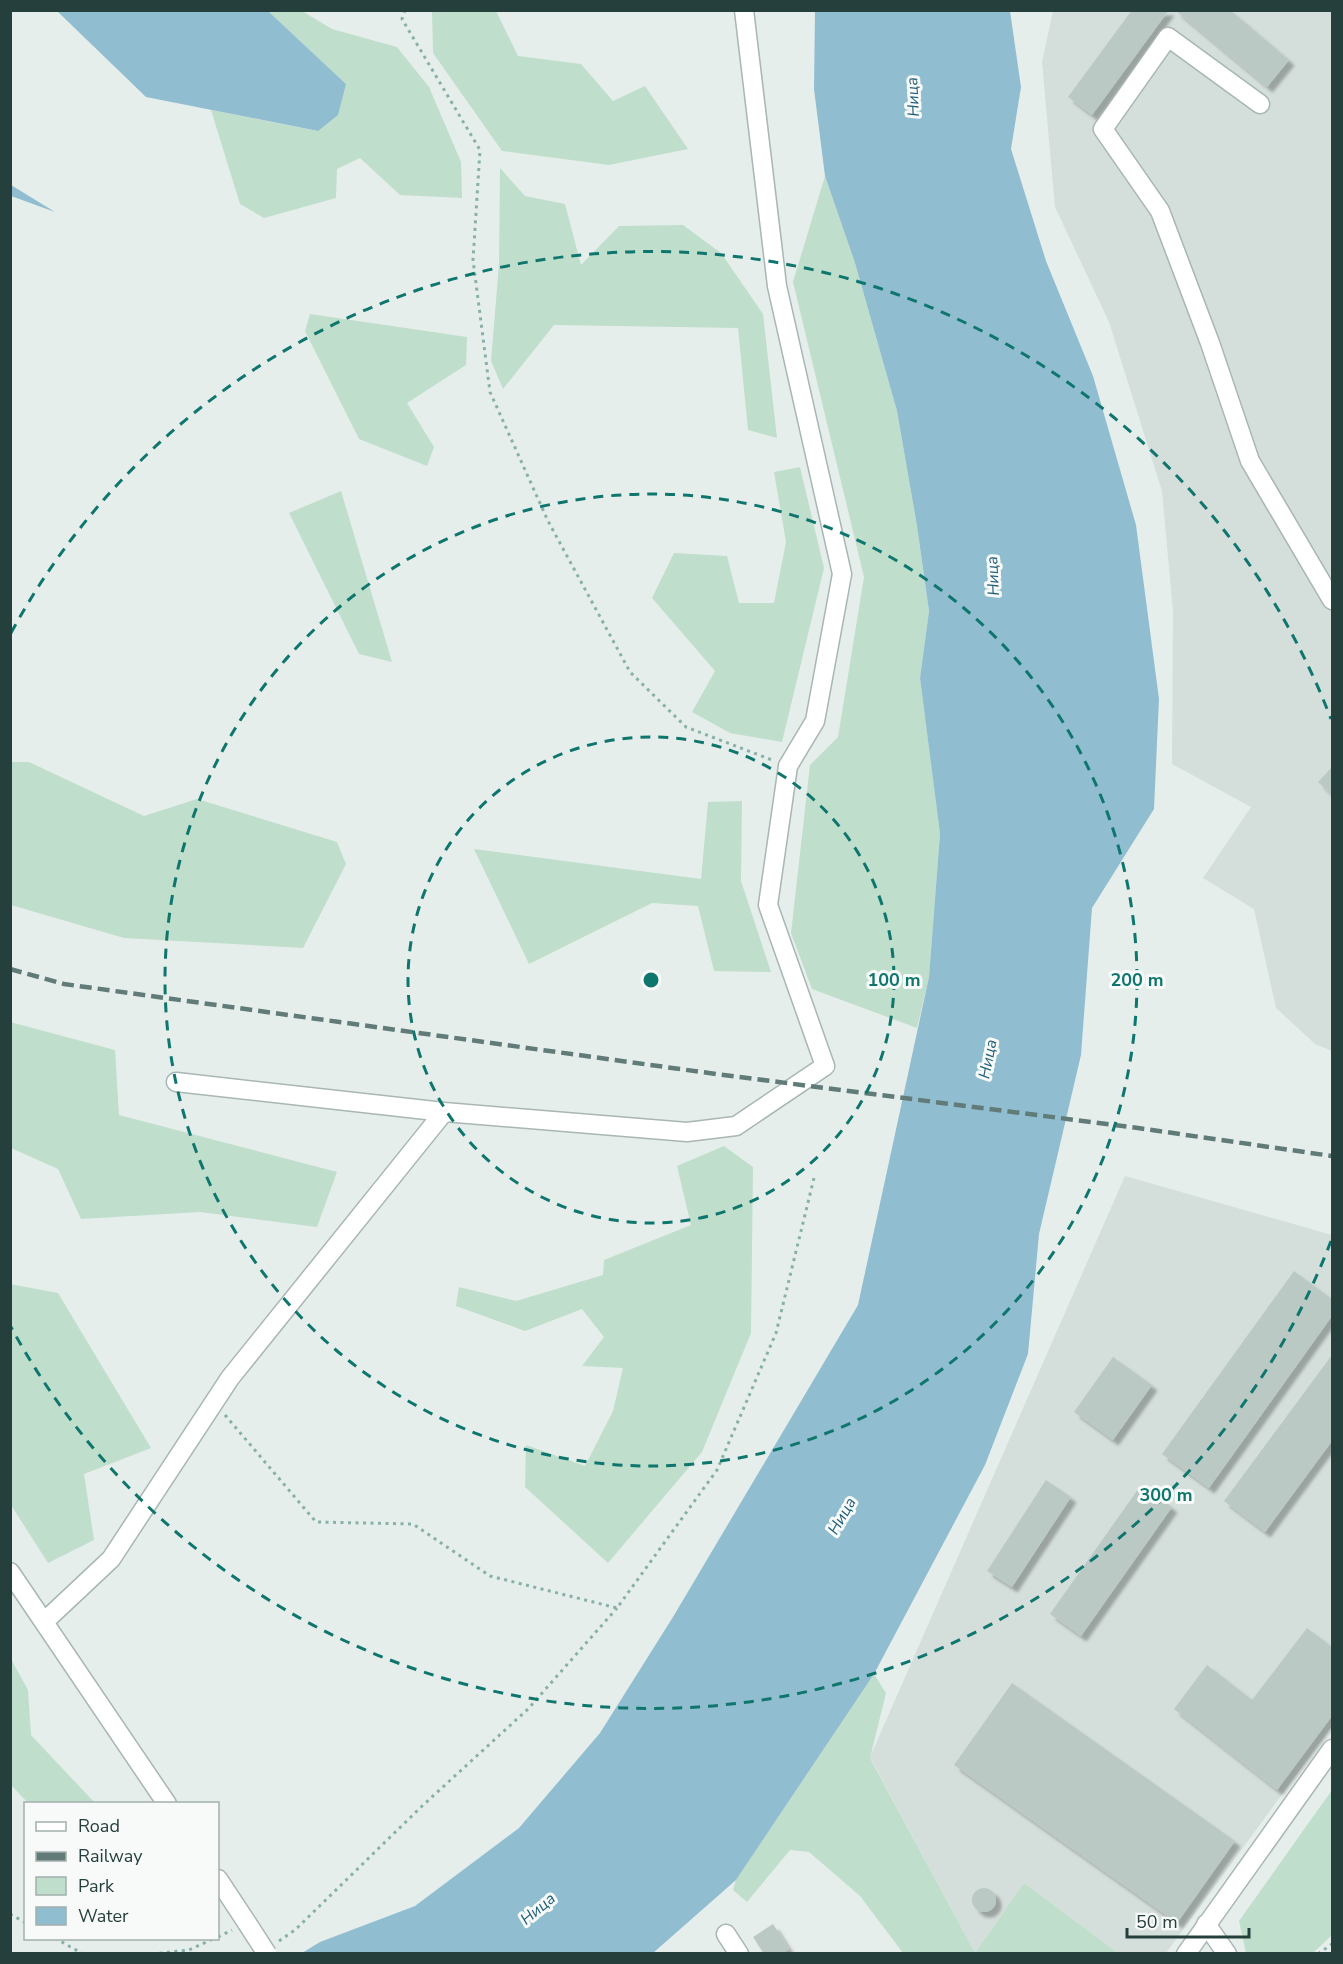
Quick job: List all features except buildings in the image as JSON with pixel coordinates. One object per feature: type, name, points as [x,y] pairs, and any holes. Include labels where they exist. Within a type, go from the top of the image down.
[{"type":"street","points":[[176,1082],[444,1112],[687,1132],[736,1126],[825,1066],[768,905],[788,766],[815,721],[842,574],[777,286],[744,10]]},
{"type":"street","points":[[1260,104],[1168,37],[1103,129],[1160,211],[1210,343],[1250,460],[1332,600]]},
{"type":"street","points":[[45,1621],[111,1558],[230,1378],[444,1112]]},
{"type":"street","points":[[10,1572],[166,1802]]},
{"type":"street","points":[[1186,1953],[1332,1749]]},
{"type":"street","points":[[219,1881],[247,1923],[273,1948]]},
{"type":"street","points":[[1206,1924],[1227,1953]]},
{"type":"street","points":[[726,1934],[739,1953]]},
{"type":"path","points":[[405,10],[402,19],[480,150],[473,260],[489,392],[548,521],[630,672],[686,727],[788,766]]},
{"type":"path","points":[[273,1948],[295,1930],[421,1807],[528,1708],[617,1608],[717,1470],[776,1333],[814,1178]]},
{"type":"path","points":[[214,1402],[316,1522],[413,1524],[490,1576],[617,1608]]},
{"type":"path","points":[[10,1914],[24,1922]]},
{"type":"path","points":[[59,1940],[83,1953]]},
{"type":"path","points":[[152,1953],[189,1950],[210,1940]]},
{"type":"path","points":[[1318,1953],[1332,1944]]},
{"type":"shaded area","points":[[1053,11],[1332,11],[1332,1051],[1315,1044],[1276,1008],[1254,909],[1203,878],[1251,807],[1172,764],[1173,611],[1162,491],[1109,322],[1055,207],[1042,62]]},
{"type":"shaded area","points":[[1125,1176],[1332,1235],[1332,1726],[1166,1953],[1118,1953],[1024,1883],[975,1953],[870,1757]]},
{"type":"green space","points":[[268,11],[302,11],[332,29],[397,47],[429,87],[461,162],[462,198],[400,195],[360,158],[337,169],[336,198],[264,218],[240,204],[211,110],[317,131],[346,84]]},
{"type":"green space","points":[[432,11],[496,11],[518,56],[581,64],[613,101],[645,86],[688,149],[609,165],[502,151],[433,53]]},
{"type":"green space","points":[[500,168],[525,196],[565,204],[581,265],[619,226],[683,225],[721,253],[763,314],[777,438],[748,430],[738,328],[554,325],[503,389],[491,361],[499,264]]},
{"type":"green space","points":[[825,176],[855,263],[897,411],[929,611],[920,678],[940,834],[929,977],[917,1028],[812,989],[791,933],[810,765],[838,737],[864,577],[793,282]]},
{"type":"green space","points":[[310,314],[467,337],[466,365],[407,403],[434,447],[427,466],[359,439],[305,331]]},
{"type":"green space","points":[[800,467],[824,568],[782,742],[730,733],[692,712],[715,671],[652,598],[674,553],[727,556],[739,603],[774,603],[786,542],[774,472]]},
{"type":"green space","points":[[341,491],[392,662],[359,654],[289,513]]},
{"type":"green space","points":[[11,762],[29,762],[144,816],[197,799],[337,842],[346,864],[303,948],[124,938],[11,905]]},
{"type":"green space","points":[[742,801],[741,881],[771,972],[714,971],[698,906],[652,903],[529,964],[474,849],[701,879],[708,802]]},
{"type":"green space","points":[[10,1022],[115,1050],[119,1115],[337,1172],[317,1227],[200,1212],[81,1219],[58,1169],[11,1148]]},
{"type":"green space","points":[[724,1146],[753,1167],[751,1333],[702,1452],[608,1563],[525,1487],[526,1445],[585,1466],[613,1411],[623,1368],[582,1366],[604,1337],[582,1309],[525,1331],[456,1306],[459,1287],[516,1301],[603,1275],[604,1260],[691,1225],[677,1166]]},
{"type":"green space","points":[[10,1284],[58,1293],[151,1448],[84,1474],[94,1540],[48,1563],[11,1505]]},
{"type":"green space","points":[[10,1657],[28,1690],[31,1735],[94,1802],[27,1802],[11,1785]]},
{"type":"green space","points":[[874,1674],[886,1693],[870,1758],[975,1953],[903,1953],[860,1896],[809,1852],[790,1850],[747,1902],[733,1890],[736,1880]]},
{"type":"green space","points":[[1332,1790],[1332,1935],[1313,1953],[1246,1953],[1239,1921]]},
{"type":"green space","points":[[1024,1883],[1118,1953],[975,1953]]},
{"type":"water","points":[[57,11],[268,11],[346,84],[338,115],[318,131],[146,97]]},
{"type":"water","name":"Ница","points":[[815,11],[1010,11],[1021,87],[1011,149],[1046,261],[1093,376],[1136,525],[1159,699],[1154,809],[1092,908],[1081,1055],[1039,1234],[1028,1354],[985,1465],[874,1674],[736,1880],[653,1953],[302,1953],[320,1942],[415,1906],[519,1828],[600,1733],[673,1617],[858,1305],[929,977],[940,834],[920,678],[929,611],[917,526],[897,411],[855,263],[825,176],[814,89]]},
{"type":"water","points":[[11,185],[55,212],[11,196]]},
{"type":"railway","points":[[10,969],[64,984],[1332,1156]]}]
